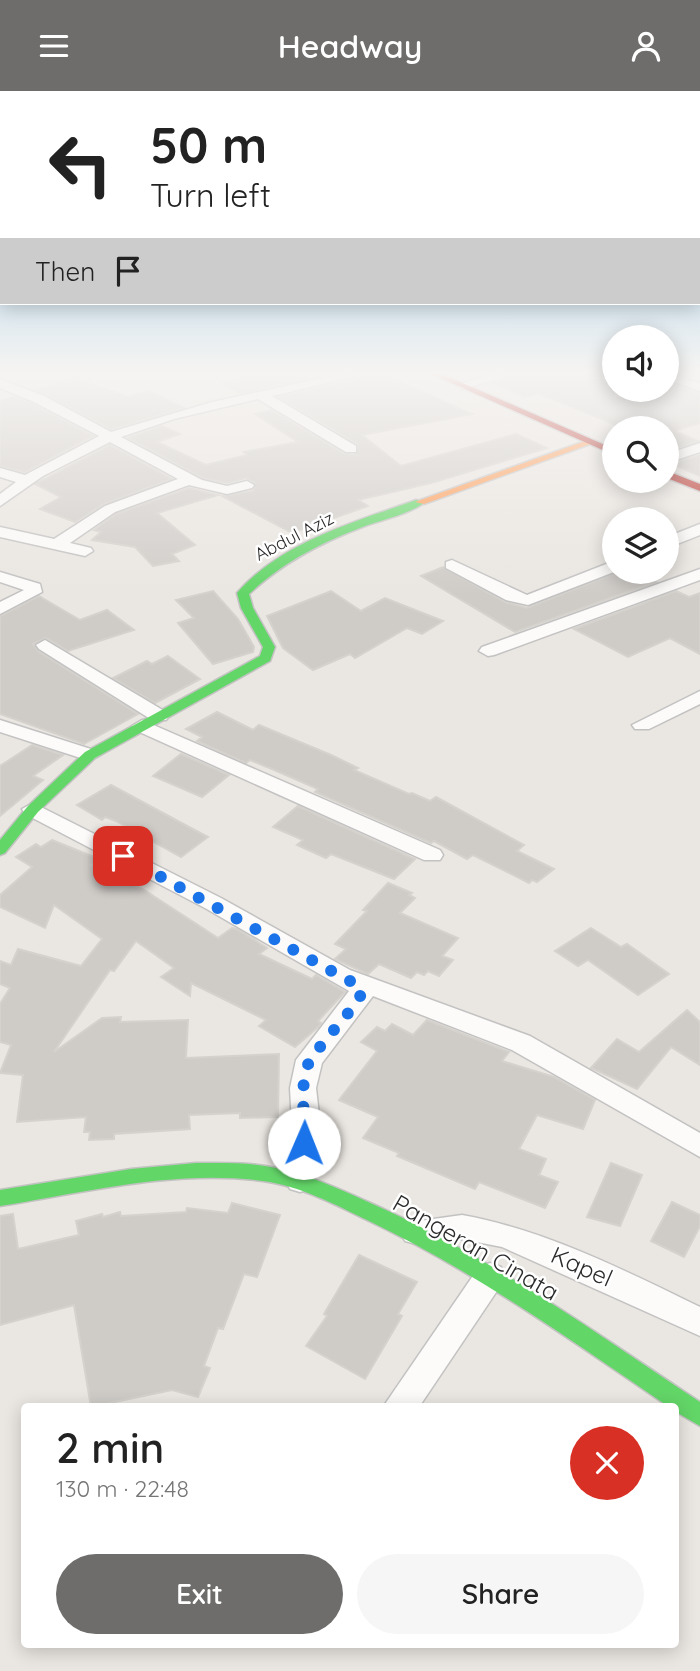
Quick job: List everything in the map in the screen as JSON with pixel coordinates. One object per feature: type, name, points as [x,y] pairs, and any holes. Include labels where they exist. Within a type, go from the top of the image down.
[{"type":"main road","name":"Abdul Aziz","points":[[0,850],[33,809],[90,755],[266,657],[270,647],[244,600],[245,586],[251,579],[312,546],[447,490],[574,448]]},
{"type":"main road","points":[[679,479],[700,488]]},
{"type":"main road","name":"Pangeran Cinata","points":[[0,1198],[181,1170],[262,1173],[300,1181],[416,1232],[490,1276],[700,1415]]},
{"type":"street","points":[[0,501],[25,480],[79,448]]},
{"type":"street","points":[[130,448],[190,479],[227,490],[247,485]]},
{"type":"street","points":[[679,455],[698,448]]},
{"type":"street","points":[[0,472],[25,480]]},
{"type":"street","points":[[55,546],[110,509],[190,479]]},
{"type":"street","points":[[679,538],[700,529]]},
{"type":"street","points":[[0,532],[85,551]]},
{"type":"street","points":[[452,565],[512,596],[528,600],[602,571]]},
{"type":"street","points":[[488,651],[700,574]]},
{"type":"street","points":[[0,577],[34,588],[34,593],[0,609]]},
{"type":"street","points":[[45,645],[150,721],[432,855]]},
{"type":"street","points":[[642,725],[700,697]]},
{"type":"street","points":[[0,726],[90,755]]},
{"type":"street","points":[[33,809],[348,977],[521,1043],[700,1146]]},
{"type":"street","points":[[300,1181],[306,1124],[305,1072],[309,1060],[359,1000],[362,990],[348,977]]},
{"type":"street","name":"Kapel","points":[[416,1232],[462,1227],[506,1235],[617,1282],[700,1322]]},
{"type":"street","points":[[403,1403],[490,1276]]},
{"type":"building","points":[[0,448],[71,448],[25,472],[0,466]]},
{"type":"building","points":[[105,448],[115,448],[172,479],[104,504],[75,522],[40,509],[61,497],[35,484]]},
{"type":"building","points":[[146,448],[169,448],[206,465],[247,455],[244,452],[267,448],[334,448],[345,454],[356,455],[357,448],[378,448],[401,466],[467,448],[547,448],[431,483],[358,500],[368,506],[292,533],[222,496],[253,491],[255,483],[246,478],[227,483],[203,478]]},
{"type":"building","points":[[700,455],[700,476],[679,467],[679,462]]},
{"type":"building","points":[[189,488],[218,495],[157,513],[195,545],[172,554],[179,561],[153,566],[135,547],[92,540],[101,532],[94,530],[116,514]]},
{"type":"building","points":[[443,567],[505,602],[527,608],[602,578],[602,584],[650,584],[515,632],[421,576]]},
{"type":"building","points":[[213,591],[238,619],[254,647],[253,652],[213,664],[178,623],[194,618],[176,600]]},
{"type":"building","points":[[331,591],[361,611],[385,598],[443,621],[422,634],[407,628],[355,658],[350,654],[313,670],[283,648],[267,616]]},
{"type":"building","points":[[676,591],[689,597],[700,593],[700,654],[670,638],[628,657],[574,629]]},
{"type":"building","points":[[39,596],[80,620],[107,610],[134,630],[68,651],[46,638],[33,644],[38,651],[138,714],[84,744],[0,714],[0,616]]},
{"type":"building","points":[[168,656],[200,679],[155,703],[113,678],[147,661],[152,664]]},
{"type":"building","points":[[217,712],[253,730],[259,725],[331,755],[358,768],[354,770],[409,794],[430,801],[436,797],[524,845],[517,851],[554,869],[537,882],[532,880],[529,883],[473,855],[467,859],[434,841],[431,843],[315,792],[318,789],[272,769],[250,760],[246,763],[197,741],[202,737],[186,729]]},
{"type":"building","points":[[32,745],[63,755],[33,776],[43,780],[0,816],[0,766]]},
{"type":"building","points":[[181,754],[229,775],[202,797],[153,776]]},
{"type":"building","points":[[111,785],[208,837],[181,857],[116,821],[105,817],[102,820],[77,805]]},
{"type":"building","points":[[298,806],[415,859],[394,879],[331,854],[326,858],[297,845],[303,840],[273,827]]},
{"type":"building","points":[[52,840],[99,859],[91,865],[144,890],[218,938],[232,928],[237,929],[267,948],[259,954],[312,979],[316,975],[345,992],[318,1021],[321,1023],[318,1027],[295,1047],[259,1026],[266,1020],[191,983],[190,996],[161,977],[174,968],[136,941],[114,971],[110,970],[54,1052],[102,1018],[121,1017],[120,1022],[188,1020],[186,1058],[279,1054],[278,1117],[240,1118],[240,1113],[189,1115],[190,1129],[114,1134],[114,1139],[89,1140],[90,1132],[84,1132],[86,1117],[17,1122],[23,1075],[0,1073],[11,1045],[0,1042],[0,1004],[10,988],[0,984],[0,961],[11,965],[18,949],[81,966],[102,939],[54,905],[45,928],[0,907],[0,895],[32,867],[16,857],[36,844],[41,847]]},
{"type":"building","points":[[388,883],[412,893],[409,895],[415,898],[400,913],[458,938],[442,956],[453,960],[439,976],[428,971],[424,975],[417,972],[411,978],[379,964],[368,974],[335,959],[346,949],[335,944],[367,911],[363,910]]},
{"type":"building","points":[[591,928],[621,947],[627,944],[669,974],[638,995],[588,960],[578,966],[555,951]]},
{"type":"building","points":[[687,1010],[700,1022],[700,1065],[671,1047],[637,1089],[591,1068],[617,1039],[639,1052]]},
{"type":"building","points":[[427,1020],[509,1052],[502,1061],[554,1077],[595,1100],[583,1129],[537,1115],[519,1149],[546,1159],[539,1175],[558,1182],[545,1208],[479,1182],[475,1189],[397,1156],[399,1153],[363,1138],[378,1117],[339,1100],[377,1051],[361,1042],[377,1027],[385,1031],[392,1024],[413,1035]]},
{"type":"building","points":[[611,1163],[642,1175],[620,1226],[587,1217]]},
{"type":"building","points":[[672,1202],[700,1215],[700,1226],[684,1257],[651,1241]]},
{"type":"building","points":[[232,1203],[280,1215],[257,1277],[244,1274],[223,1329],[218,1328],[204,1366],[210,1368],[198,1397],[172,1390],[110,1403],[90,1403],[74,1305],[0,1325],[0,1216],[13,1214],[18,1249],[79,1235],[76,1221],[102,1214],[103,1217],[120,1212],[121,1216],[186,1212],[187,1208],[228,1213]]},
{"type":"building","points":[[359,1255],[417,1282],[398,1314],[402,1316],[365,1379],[306,1346],[327,1316],[324,1314]]},
{"type":"traffic: fast","points":[[0,850],[33,809],[90,755],[266,658],[269,647],[247,608],[243,593],[261,576],[303,549],[326,538],[420,502]]},
{"type":"traffic: fast","points":[[0,1198],[131,1177],[196,1170],[262,1173],[299,1182],[357,1206],[447,1251],[533,1303],[700,1415]]},
{"type":"traffic: slow","points":[[420,502],[575,448]]},
{"type":"traffic: jam","points":[[679,479],[700,488]]},
{"type":"route","points":[[123,856],[348,977],[362,990],[359,1000],[309,1060],[303,1088],[306,1124],[304,1143]]}]
